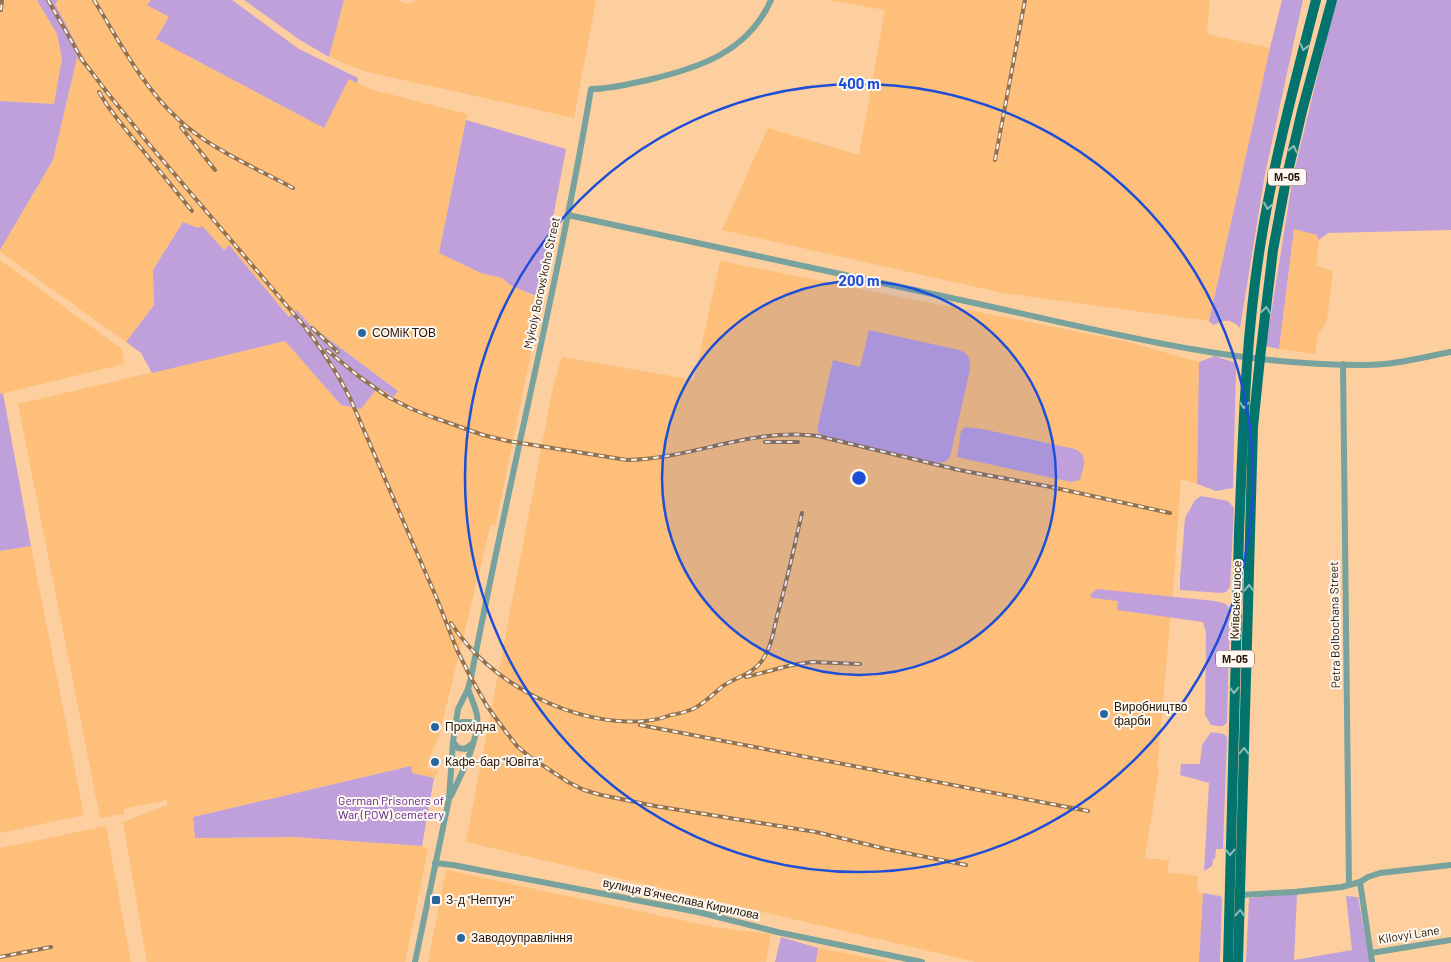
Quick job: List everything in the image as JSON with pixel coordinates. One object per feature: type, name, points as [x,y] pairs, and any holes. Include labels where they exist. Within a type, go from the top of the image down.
[{"type":"main road","name":"М-05","points":[[1228,962],[1236,598],[1247,356],[1260,248],[1273,177],[1288,108],[1316,0]]},
{"type":"main road","name":"М-05","points":[[1260,358],[1273,250],[1286,180],[1302,111],[1332,0]]},
{"type":"main road","name":"Київське шосе","points":[[1238,962],[1254,427],[1260,358]]},
{"type":"street","name":"Mykoly Borovs'koho Street","points":[[415,962],[449,799],[453,742],[458,709],[468,689],[568,215],[591,89],[617,87],[677,73],[703,64],[728,51],[746,35],[764,15],[771,0]]},
{"type":"street","points":[[568,215],[1204,352],[1312,364],[1367,365],[1385,364],[1451,352]]},
{"type":"street","name":"Petra Bolbochana Street","points":[[1344,364],[1349,885]]},
{"type":"street","name":"Mykoly Borovs'koho Street","points":[[449,799],[474,743],[476,732],[477,715],[468,689]]},
{"type":"street","points":[[455,728],[462,722],[470,722],[476,732]]},
{"type":"street","points":[[453,742],[458,748],[466,749],[474,743]]},
{"type":"street","name":"вулиця Вʼячеслава Кирилова","points":[[435,863],[698,912],[777,932],[922,962]]},
{"type":"street","points":[[1240,895],[1342,887],[1360,882],[1380,873],[1451,865]]},
{"type":"street","points":[[1360,882],[1372,962]]},
{"type":"street","name":"Kilovyi Lane","points":[[1371,953],[1451,940]]},
{"type":"shaded area","points":[[0,0],[37,0],[57,34],[62,59],[55,104],[0,101]]},
{"type":"shaded area","points":[[58,0],[151,0],[148,5],[169,17],[156,39],[324,128],[349,79],[370,89],[467,114],[439,253],[481,273],[502,278],[510,285],[542,300],[495,527],[491,524],[439,736],[427,768],[439,771],[434,778],[412,773],[410,766],[193,817],[195,838],[293,837],[422,846],[428,849],[405,962],[147,962],[123,822],[167,805],[167,800],[124,809],[124,814],[100,818],[18,404],[286,341],[341,405],[361,408],[378,387],[393,397],[398,391],[310,325],[297,310],[290,317],[229,246],[224,250],[198,228],[183,222],[153,270],[154,305],[126,342],[0,252],[53,160],[79,49],[55,4]]},
{"type":"shaded area","points":[[344,0],[396,0],[408,4],[417,0],[596,0],[574,118],[367,72],[329,56]]},
{"type":"shaded area","points":[[827,0],[1210,0],[1207,34],[1270,48],[1209,321],[1003,293],[722,230],[768,128],[859,155],[885,10]]},
{"type":"shaded area","points":[[1294,229],[1318,235],[1316,266],[1333,271],[1327,321],[1318,334],[1315,354],[1279,349]]},
{"type":"shaded area","points":[[0,260],[122,349],[124,364],[0,394]]},
{"type":"shaded area","points":[[720,261],[1124,341],[1199,362],[1197,484],[1181,479],[1157,769],[1159,770],[1145,858],[1169,860],[1167,872],[1198,876],[1197,893],[1203,893],[1199,962],[976,962],[466,842],[553,387],[562,357],[694,380]]},
{"type":"shaded area","points":[[31,546],[84,815],[0,833],[0,551]]},
{"type":"shaded area","points":[[106,826],[131,962],[0,962],[0,848]]},
{"type":"shaded area","points":[[446,870],[714,927],[771,934],[766,962],[428,962]]},
{"type":"shaded area","points":[[818,948],[890,962],[816,962]]},
{"type":"green space","points":[[37,0],[58,0],[55,4],[79,49],[53,160],[0,250],[0,101],[54,104],[62,59],[57,34]]},
{"type":"green space","points":[[151,0],[232,0],[299,49],[358,78],[357,83],[349,79],[324,128],[156,39],[169,17],[147,5]]},
{"type":"green space","points":[[244,0],[344,0],[329,57],[300,40]]},
{"type":"green space","points":[[1282,0],[1303,0],[1265,174],[1240,328],[1230,321],[1213,325],[1209,321]]},
{"type":"green space","points":[[1336,0],[1451,0],[1451,230],[1328,233],[1319,240],[1317,235],[1294,229],[1279,349],[1266,346],[1293,176]]},
{"type":"green space","points":[[466,120],[566,149],[538,297],[510,285],[502,278],[481,273],[439,253]]},
{"type":"green space","points":[[183,222],[198,228],[202,226],[224,250],[229,245],[289,317],[297,310],[310,325],[398,391],[393,397],[378,387],[361,409],[341,405],[285,341],[152,373],[141,353],[126,342],[154,305],[153,270]]},
{"type":"green space","points":[[869,330],[959,350],[969,357],[970,370],[950,457],[945,462],[937,463],[820,435],[817,430],[833,360],[860,367]]},
{"type":"green space","points":[[1215,356],[1236,363],[1233,488],[1216,491],[1197,484],[1199,362]]},
{"type":"green space","points":[[3,393],[31,546],[0,551],[0,394]]},
{"type":"green space","points":[[965,427],[1075,449],[1084,458],[1080,480],[1071,482],[957,457],[961,431]]},
{"type":"green space","points":[[1201,496],[1228,501],[1234,508],[1230,587],[1226,592],[1180,590],[1185,518],[1195,500]]},
{"type":"green space","points":[[1097,589],[1215,601],[1228,606],[1230,611],[1226,724],[1220,726],[1211,725],[1205,715],[1206,633],[1203,622],[1117,610],[1118,601],[1092,598],[1090,595]]},
{"type":"green space","points":[[1211,732],[1224,734],[1227,737],[1223,849],[1216,849],[1212,866],[1204,871],[1209,783],[1180,775],[1181,764],[1200,764],[1202,745]]},
{"type":"green space","name":"German Prisoners of War (POW) cemetery","points":[[411,766],[412,773],[434,778],[422,846],[293,837],[195,838],[193,817]]},
{"type":"green space","points":[[1203,893],[1222,898],[1220,962],[1199,962]]},
{"type":"green space","points":[[1297,894],[1294,960],[1352,950],[1346,896],[1358,897],[1370,962],[1246,962],[1249,898]]},
{"type":"green space","points":[[781,937],[818,948],[816,962],[775,962]]},
{"type":"railway","points":[[1,10],[2,0]]},
{"type":"railway","points":[[48,0],[84,63]]},
{"type":"railway","points":[[94,0],[142,78],[178,119],[203,139],[293,188]]},
{"type":"railway","points":[[995,160],[1025,0]]},
{"type":"railway","points":[[80,57],[148,143],[305,327],[329,361],[350,398],[437,599],[457,650],[487,706],[517,746],[568,782],[584,790],[601,795],[655,806],[816,832],[886,849],[966,865]]},
{"type":"railway","points":[[99,92],[119,121],[192,211]]},
{"type":"railway","points":[[181,127],[215,170]]},
{"type":"railway","points":[[312,328],[338,352]]},
{"type":"railway","points":[[327,350],[388,397],[432,417],[483,435],[508,441],[627,460],[675,455],[746,439],[794,434],[818,436],[959,470],[1051,487],[1170,513]]},
{"type":"railway","points":[[765,442],[798,442]]},
{"type":"railway","points":[[451,623],[467,645],[510,682],[535,697],[562,708],[590,717],[618,721],[648,721],[685,712],[697,707],[723,686],[750,672],[763,659],[772,638],[802,513]]},
{"type":"railway","points":[[746,677],[792,665],[812,662],[860,664]]},
{"type":"railway","points":[[640,725],[1088,811]]},
{"type":"railway","points":[[0,957],[51,947]]},
{"type":"place","name":"СОМіК ТОВ","points":[[362,333]]},
{"type":"place","name":"Виробництво фарби","points":[[1104,714]]},
{"type":"place","name":"Прохідна","points":[[435,727]]},
{"type":"place","name":"Кафе-бар \"Ювіта\"","points":[[435,762]]},
{"type":"place","name":"З-д \"Нептун\"","points":[[436,900]]},
{"type":"place","name":"Заводоуправління","points":[[461,938]]}]
